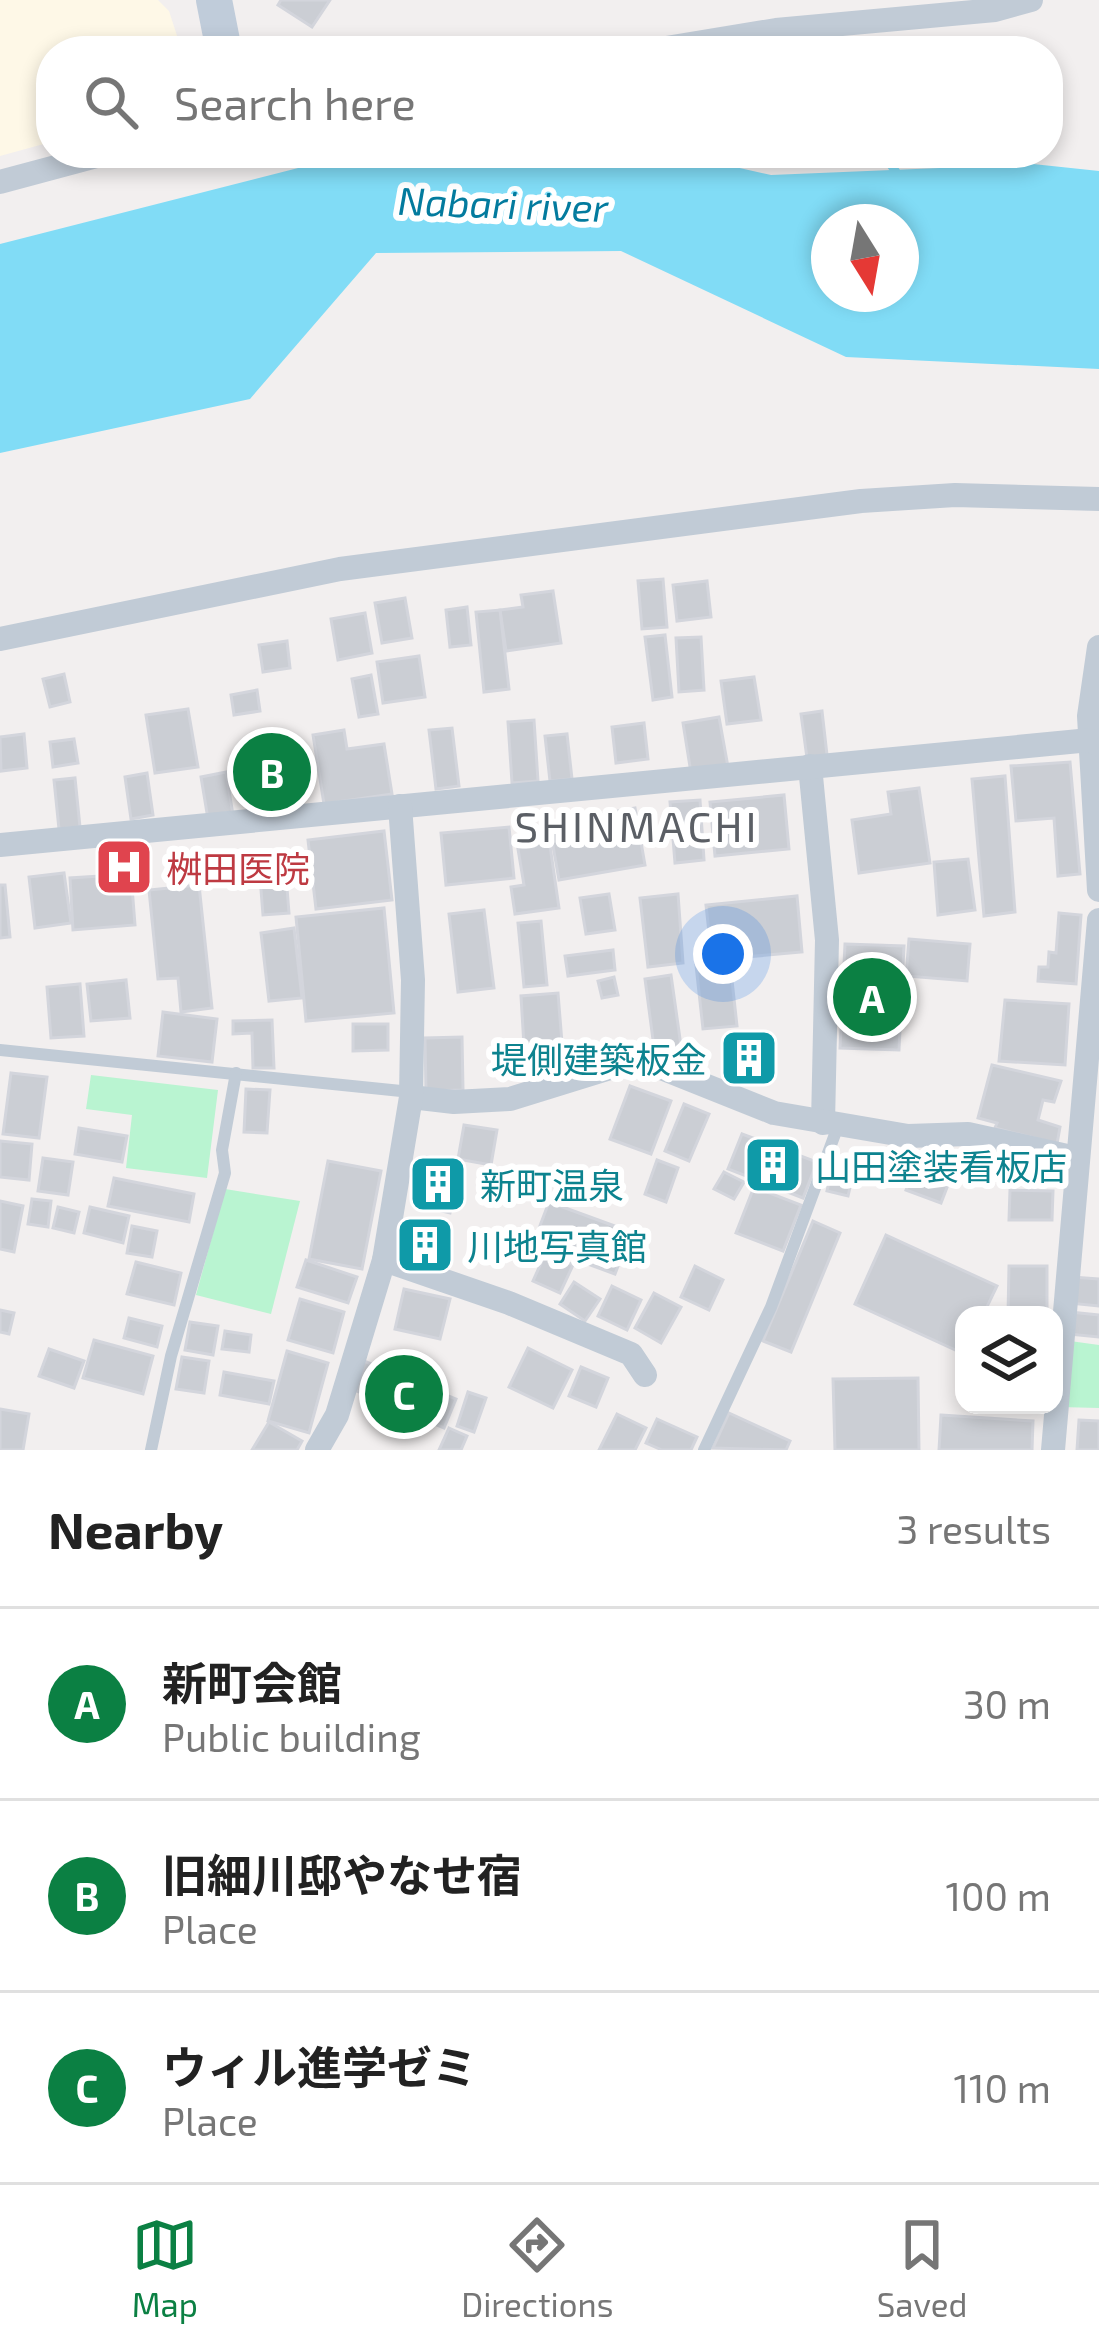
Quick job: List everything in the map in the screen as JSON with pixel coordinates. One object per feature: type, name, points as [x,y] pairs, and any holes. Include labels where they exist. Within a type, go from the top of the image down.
[{"type":"street","points":[[214,0],[221,36]]},
{"type":"street","points":[[739,36],[995,10],[1031,0]]},
{"type":"street","points":[[0,182],[52,168]]},
{"type":"street","points":[[0,639],[340,569],[861,501],[955,495],[1099,499]]},
{"type":"street","points":[[1099,647],[1089,716],[1095,742],[1099,890]]},
{"type":"street","points":[[0,845],[1095,742]]},
{"type":"street","points":[[810,766],[827,940],[831,1125]]},
{"type":"street","points":[[317,1450],[337,1414],[384,1260],[411,1095],[413,980],[400,806]]},
{"type":"street","points":[[1053,1450],[1099,920]]},
{"type":"street","points":[[411,1095],[454,1102],[510,1099],[639,1059],[774,1113],[908,1136],[968,1134],[1076,1158]]},
{"type":"street","points":[[384,1260],[509,1303],[631,1354],[645,1376]]},
{"type":"lane","points":[[0,1050],[411,1095]]},
{"type":"lane","points":[[151,1450],[171,1356],[225,1173],[222,1150],[236,1073]]},
{"type":"lane","points":[[704,1450],[771,1307],[831,1125]]},
{"type":"shaded area","points":[[0,0],[158,0],[169,11],[177,36],[36,36],[36,146],[0,156]]},
{"type":"green space","points":[[91,1075],[218,1090],[207,1178],[126,1168],[132,1115],[86,1109]]},
{"type":"green space","points":[[225,1189],[300,1201],[271,1314],[196,1295]]},
{"type":"green space","points":[[1070,1341],[1099,1345],[1099,1408],[1063,1407]]},
{"type":"water","name":"Nabari river","points":[[298,168],[740,168],[771,175],[938,168],[1099,171],[1099,369],[846,357],[621,251],[376,253],[250,399],[0,453],[0,244]]},
{"type":"building","points":[[281,0],[330,0],[312,27],[278,5]]},
{"type":"building","points":[[663,579],[667,627],[642,629],[638,581]]},
{"type":"building","points":[[707,581],[711,617],[677,621],[673,585]]},
{"type":"building","points":[[553,591],[561,643],[506,651],[500,610],[523,607],[521,595]]},
{"type":"building","points":[[405,598],[412,638],[382,643],[375,603]]},
{"type":"building","points":[[467,607],[471,645],[450,647],[446,610]]},
{"type":"building","points":[[500,610],[509,689],[484,692],[476,612]]},
{"type":"building","points":[[365,613],[372,653],[338,660],[331,619]]},
{"type":"building","points":[[665,635],[672,697],[653,700],[645,637]]},
{"type":"building","points":[[701,637],[704,690],[679,692],[676,638]]},
{"type":"building","points":[[287,641],[290,668],[263,672],[259,645]]},
{"type":"building","points":[[419,656],[425,697],[383,703],[377,662]]},
{"type":"building","points":[[64,674],[70,702],[50,707],[43,679]]},
{"type":"building","points":[[371,675],[378,714],[359,717],[352,679]]},
{"type":"building","points":[[754,677],[761,720],[727,724],[721,681]]},
{"type":"building","points":[[257,690],[260,711],[234,715],[231,695]]},
{"type":"building","points":[[188,709],[198,767],[155,773],[146,715]]},
{"type":"building","points":[[822,711],[827,755],[807,758],[801,714]]},
{"type":"building","points":[[719,717],[728,767],[691,773],[683,723]]},
{"type":"building","points":[[534,720],[538,781],[512,783],[508,722]]},
{"type":"building","points":[[644,723],[648,759],[616,763],[612,727]]},
{"type":"building","points":[[452,728],[459,786],[436,789],[429,730]]},
{"type":"building","points":[[344,730],[347,749],[384,744],[392,794],[324,804],[313,735]]},
{"type":"building","points":[[24,734],[27,768],[1,771],[0,737]]},
{"type":"building","points":[[567,734],[572,779],[550,781],[545,736]]},
{"type":"building","points":[[293,736],[301,801],[251,808],[243,742]]},
{"type":"building","points":[[74,739],[78,763],[53,767],[50,742]]},
{"type":"building","points":[[1070,762],[1080,874],[1058,876],[1054,818],[1016,821],[1011,766]]},
{"type":"building","points":[[226,772],[233,815],[208,819],[201,777]]},
{"type":"building","points":[[147,773],[153,815],[131,819],[125,777]]},
{"type":"building","points":[[1005,776],[1015,912],[984,916],[972,779]]},
{"type":"building","points":[[75,778],[80,827],[59,829],[54,780]]},
{"type":"building","points":[[919,788],[930,863],[859,873],[852,820],[891,814],[888,792]]},
{"type":"building","points":[[784,795],[789,849],[715,856],[710,802]]},
{"type":"building","points":[[700,800],[704,860],[675,863],[670,802]]},
{"type":"building","points":[[635,808],[645,865],[559,880],[549,823]]},
{"type":"building","points":[[509,827],[514,878],[446,885],[441,833]]},
{"type":"building","points":[[384,831],[392,900],[316,909],[308,840]]},
{"type":"building","points":[[548,832],[559,908],[515,914],[511,887],[524,885],[516,837]]},
{"type":"building","points":[[284,850],[289,913],[263,915],[258,852]]},
{"type":"building","points":[[968,859],[975,910],[938,915],[934,862]]},
{"type":"building","points":[[64,873],[71,923],[35,928],[29,877]]},
{"type":"building","points":[[131,874],[135,925],[73,930],[70,878]]},
{"type":"building","points":[[0,885],[5,885],[10,937],[0,938]]},
{"type":"building","points":[[199,885],[212,1008],[181,1012],[178,978],[158,979],[149,890]]},
{"type":"building","points":[[609,894],[615,930],[586,934],[580,898]]},
{"type":"building","points":[[678,894],[683,963],[648,967],[640,898]]},
{"type":"building","points":[[797,896],[802,952],[712,960],[706,905]]},
{"type":"building","points":[[384,908],[394,1013],[306,1021],[296,917]]},
{"type":"building","points":[[484,910],[494,988],[458,992],[449,914]]},
{"type":"building","points":[[1059,913],[1081,915],[1076,984],[1038,981],[1039,967],[1048,967],[1049,952],[1056,953]]},
{"type":"building","points":[[541,921],[547,985],[524,987],[518,923]]},
{"type":"building","points":[[294,928],[302,998],[269,1001],[261,933]]},
{"type":"building","points":[[909,939],[970,944],[967,981],[906,976]]},
{"type":"building","points":[[845,944],[904,946],[899,1050],[840,1048]]},
{"type":"building","points":[[613,950],[615,970],[568,976],[565,956]]},
{"type":"building","points":[[730,962],[737,1026],[703,1029],[696,965]]},
{"type":"building","points":[[671,975],[682,1053],[655,1055],[645,979]]},
{"type":"building","points":[[614,977],[618,995],[602,998],[598,981]]},
{"type":"building","points":[[126,980],[130,1018],[91,1021],[87,984]]},
{"type":"building","points":[[80,984],[84,1036],[51,1038],[47,987]]},
{"type":"building","points":[[558,993],[562,1043],[524,1046],[521,996]]},
{"type":"building","points":[[1005,1000],[1069,1004],[1065,1065],[999,1061]]},
{"type":"building","points":[[163,1012],[217,1019],[212,1062],[158,1056]]},
{"type":"building","points":[[272,1020],[274,1068],[253,1068],[252,1033],[233,1034],[233,1021]]},
{"type":"building","points":[[353,1024],[388,1024],[388,1050],[353,1051]]},
{"type":"building","name":"堤側建築板金","points":[[757,1032],[766,1081],[738,1085],[733,1034]]},
{"type":"building","points":[[462,1037],[463,1090],[426,1091],[425,1038]]},
{"type":"building","points":[[992,1065],[1061,1081],[1054,1102],[1043,1100],[1038,1120],[1060,1127],[1057,1144],[995,1128],[997,1123],[978,1118]]},
{"type":"building","points":[[11,1073],[47,1077],[39,1138],[3,1134]]},
{"type":"building","points":[[630,1086],[671,1101],[651,1154],[610,1139]]},
{"type":"building","points":[[246,1089],[270,1090],[267,1133],[244,1132]]},
{"type":"building","points":[[684,1104],[709,1114],[689,1161],[665,1151]]},
{"type":"building","points":[[464,1125],[497,1130],[491,1165],[458,1159]]},
{"type":"building","points":[[79,1128],[127,1136],[122,1162],[75,1154]]},
{"type":"building","name":"山田塗装看板店","points":[[742,1134],[817,1162],[803,1198],[728,1169]]},
{"type":"building","points":[[0,1141],[32,1144],[29,1180],[0,1177]]},
{"type":"building","name":"新町温泉","points":[[427,1157],[461,1164],[450,1213],[416,1205]]},
{"type":"building","points":[[43,1158],[73,1162],[68,1195],[38,1191]]},
{"type":"building","points":[[918,1159],[953,1172],[941,1203],[906,1190]]},
{"type":"building","points":[[657,1160],[678,1168],[666,1202],[645,1194]]},
{"type":"building","points":[[834,1160],[855,1166],[848,1196],[827,1191]]},
{"type":"building","points":[[328,1161],[381,1171],[362,1269],[309,1259]]},
{"type":"building","points":[[724,1172],[744,1182],[734,1199],[714,1189]]},
{"type":"building","points":[[114,1178],[194,1194],[189,1222],[108,1206]]},
{"type":"building","points":[[754,1187],[801,1205],[783,1251],[736,1233]]},
{"type":"building","points":[[1010,1190],[1053,1191],[1052,1220],[1009,1220]]},
{"type":"building","points":[[32,1199],[51,1201],[48,1227],[28,1224]]},
{"type":"building","points":[[0,1201],[23,1206],[14,1252],[0,1249]]},
{"type":"building","points":[[549,1202],[631,1232],[615,1274],[533,1244]]},
{"type":"building","points":[[58,1207],[79,1212],[74,1233],[53,1228]]},
{"type":"building","points":[[90,1207],[129,1216],[123,1243],[84,1233]]},
{"type":"building","points":[[813,1221],[840,1233],[791,1352],[763,1341]]},
{"type":"building","points":[[132,1226],[157,1231],[152,1257],[127,1253]]},
{"type":"building","name":"川地写真館","points":[[413,1229],[443,1237],[437,1260],[406,1252]]},
{"type":"building","points":[[886,1235],[997,1286],[987,1306],[955,1306],[955,1350],[855,1304]]},
{"type":"building","points":[[546,1252],[573,1265],[560,1293],[533,1281]]},
{"type":"building","points":[[306,1260],[357,1277],[348,1303],[297,1287]]},
{"type":"building","points":[[136,1262],[181,1273],[174,1305],[127,1294]]},
{"type":"building","points":[[695,1266],[723,1280],[709,1310],[681,1297]]},
{"type":"building","points":[[1009,1266],[1047,1266],[1047,1306],[1008,1306]]},
{"type":"building","points":[[1072,1277],[1099,1279],[1099,1306],[1069,1303]]},
{"type":"building","points":[[574,1282],[600,1299],[585,1321],[560,1304]]},
{"type":"building","points":[[612,1286],[641,1300],[627,1330],[598,1316]]},
{"type":"building","points":[[404,1289],[450,1299],[440,1339],[395,1329]]},
{"type":"building","points":[[654,1293],[681,1307],[661,1343],[635,1328]]},
{"type":"building","points":[[300,1299],[344,1312],[333,1353],[288,1340]]},
{"type":"building","points":[[0,1310],[14,1313],[9,1334],[0,1332]]},
{"type":"building","points":[[1070,1312],[1099,1315],[1099,1337],[1068,1334]]},
{"type":"building","points":[[129,1318],[162,1326],[157,1347],[124,1338]]},
{"type":"building","points":[[190,1322],[218,1326],[213,1355],[185,1350]]},
{"type":"building","points":[[225,1331],[251,1335],[249,1352],[222,1349]]},
{"type":"building","points":[[94,1340],[153,1356],[143,1394],[83,1378]]},
{"type":"building","points":[[528,1348],[572,1370],[553,1408],[509,1387]]},
{"type":"building","points":[[49,1349],[84,1361],[74,1388],[39,1376]]},
{"type":"building","points":[[287,1351],[328,1363],[309,1433],[268,1421]]},
{"type":"building","points":[[182,1357],[209,1361],[204,1393],[176,1389]]},
{"type":"building","points":[[364,1361],[456,1399],[444,1428],[352,1389]]},
{"type":"building","points":[[581,1367],[608,1378],[596,1407],[569,1396]]},
{"type":"building","points":[[224,1372],[274,1381],[269,1404],[220,1395]]},
{"type":"building","points":[[918,1378],[919,1450],[835,1450],[833,1379]]},
{"type":"building","points":[[468,1392],[486,1398],[474,1432],[457,1426]]},
{"type":"building","points":[[0,1409],[29,1414],[23,1450],[0,1450]]},
{"type":"building","points":[[729,1413],[790,1441],[786,1450],[713,1448]]},
{"type":"building","points":[[617,1414],[646,1428],[635,1450],[599,1450]]},
{"type":"building","points":[[941,1415],[1033,1421],[1032,1450],[939,1450]]},
{"type":"building","points":[[657,1419],[697,1437],[691,1450],[662,1450],[646,1443]]},
{"type":"building","points":[[1079,1420],[1099,1421],[1099,1450],[1077,1450]]},
{"type":"building","points":[[269,1422],[302,1441],[297,1450],[252,1450]]},
{"type":"building","points":[[449,1428],[467,1436],[461,1450],[439,1450]]},
{"type":"waterway","points":[[893,168],[900,178]]},
{"type":"place","name":"旧細川邸やなせ宿","points":[[272,772]]},
{"type":"place","name":"桝田医院","points":[[124,867]]},
{"type":"place","name":"新町会館","points":[[872,997]]},
{"type":"place","name":"堤側建築板金","points":[[749,1058]]},
{"type":"place","name":"山田塗装看板店","points":[[773,1165]]},
{"type":"place","name":"新町温泉","points":[[438,1184]]},
{"type":"place","name":"川地写真館","points":[[425,1245]]},
{"type":"place","name":"ウィル進学ゼミ","points":[[404,1394]]},
{"type":"district","name":"SHINMACHI","points":[[637,825]]}]
